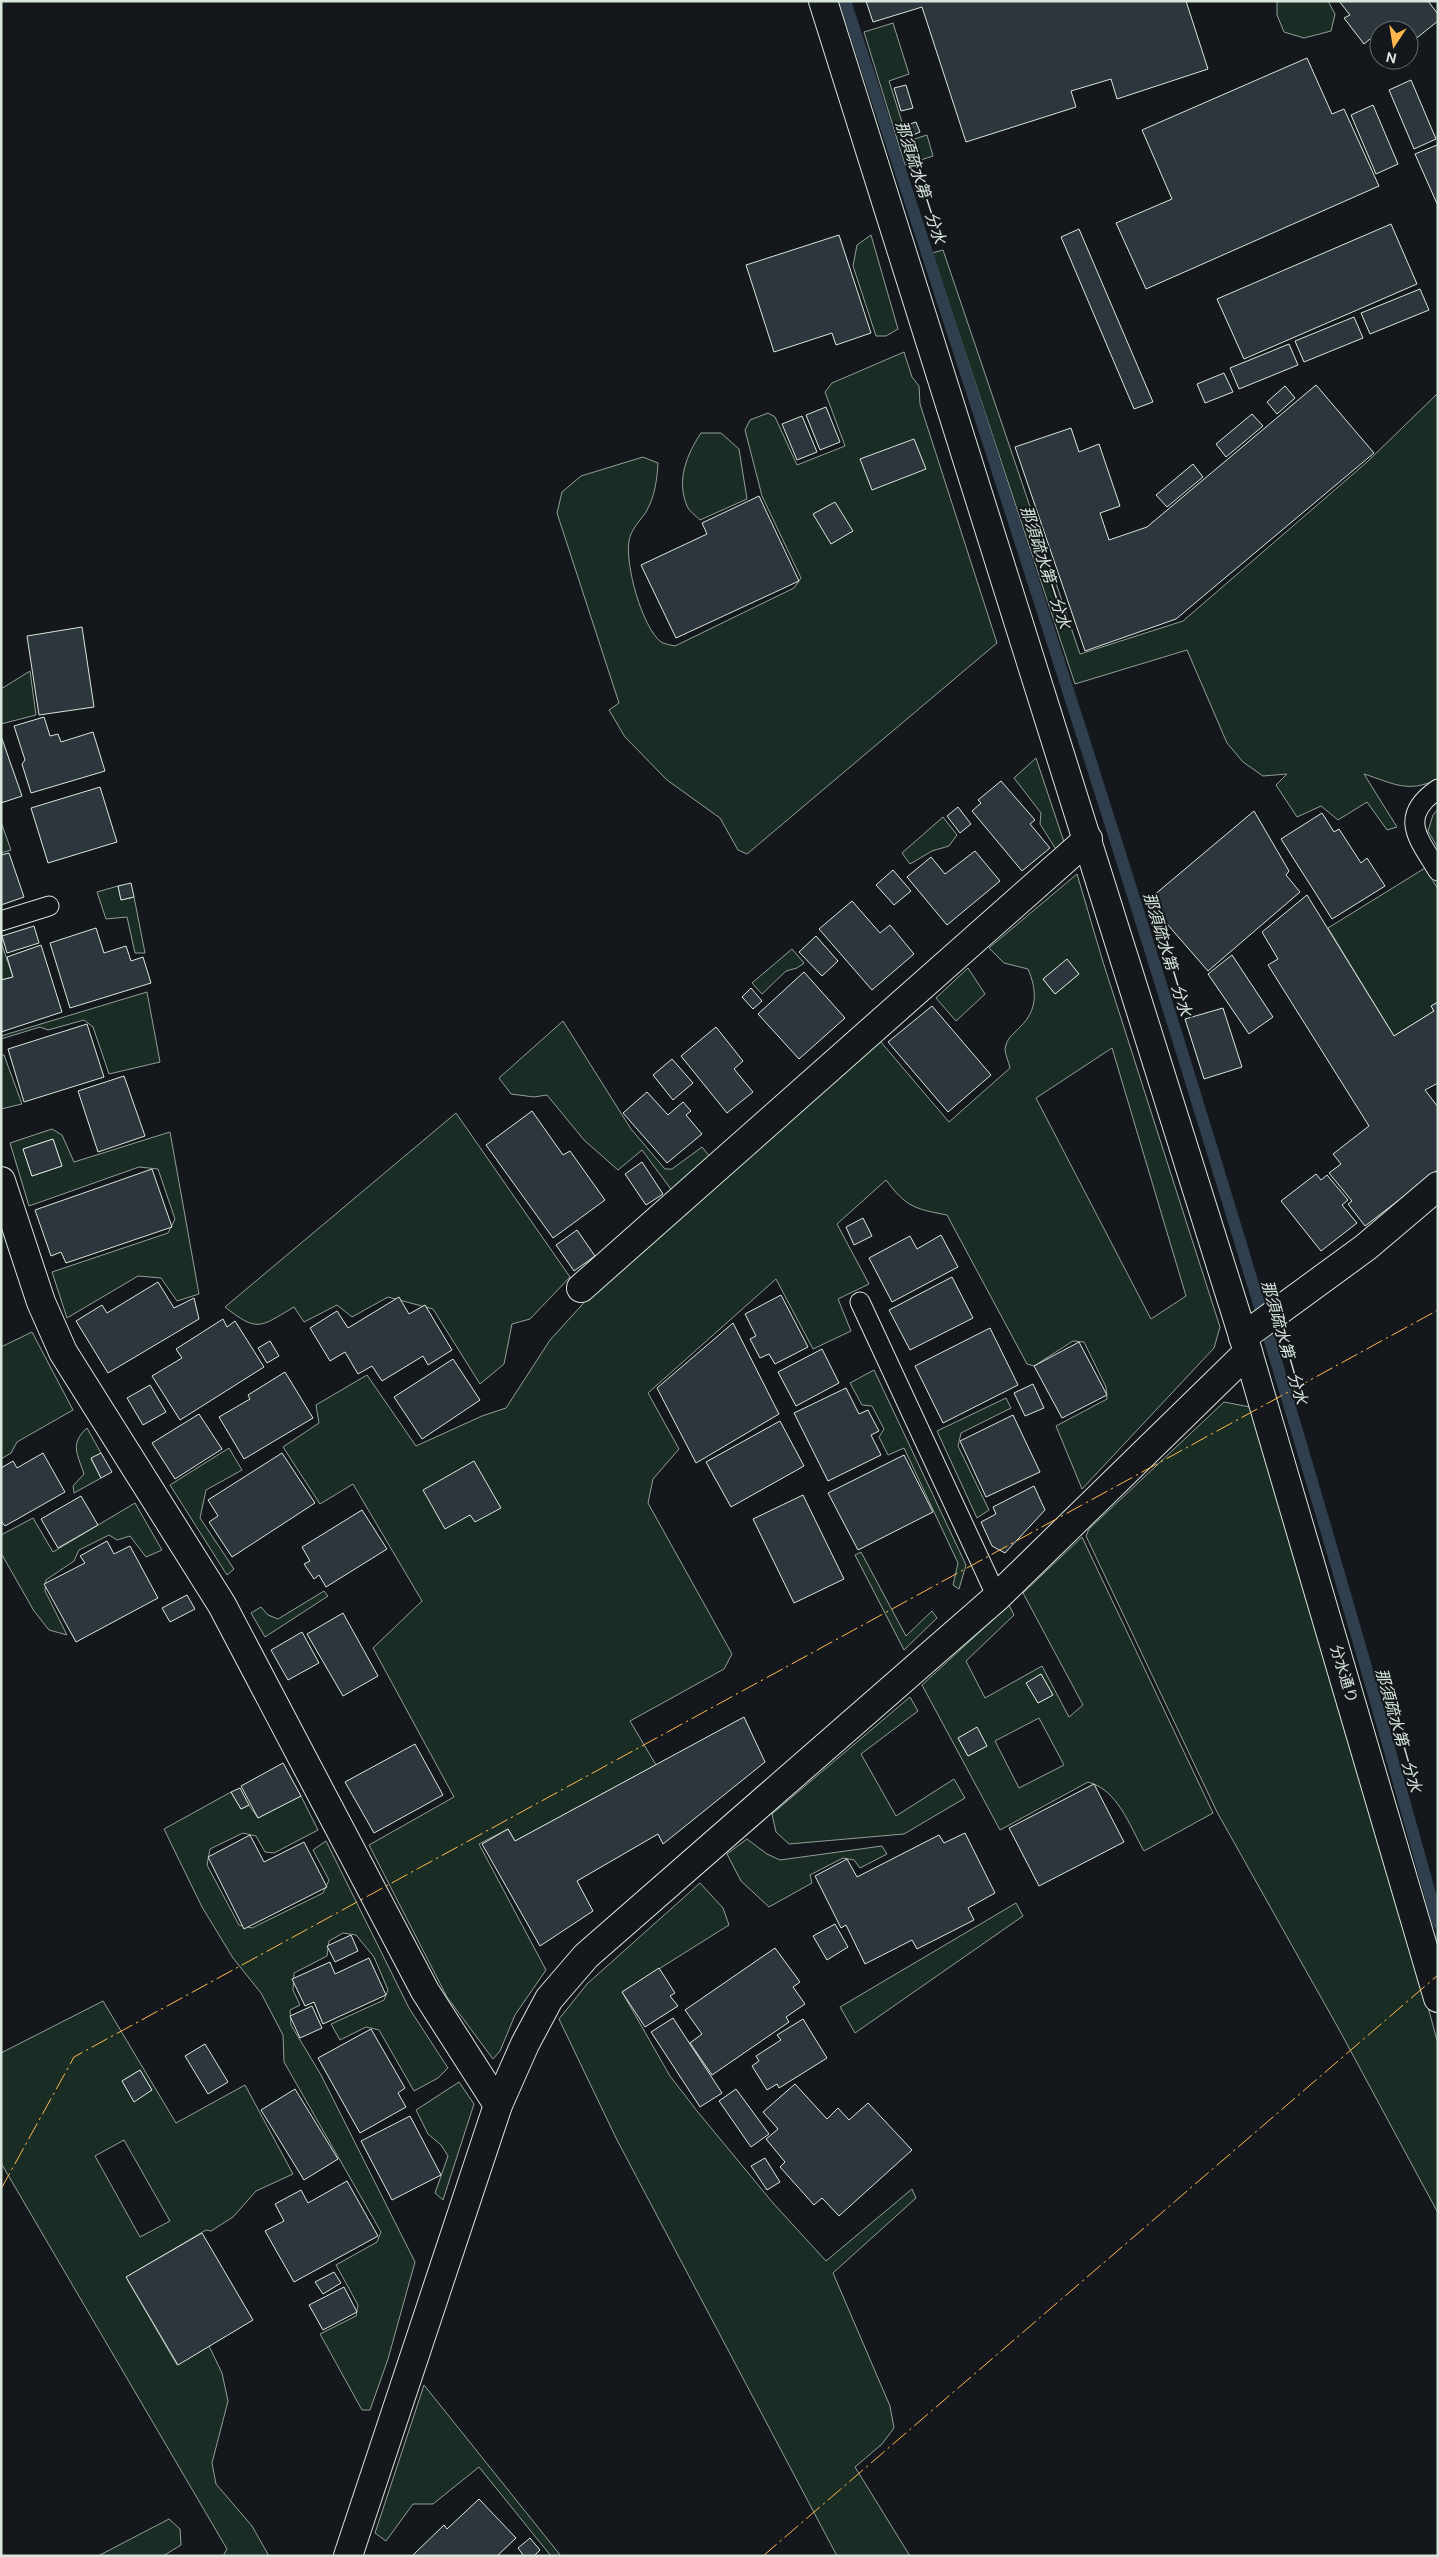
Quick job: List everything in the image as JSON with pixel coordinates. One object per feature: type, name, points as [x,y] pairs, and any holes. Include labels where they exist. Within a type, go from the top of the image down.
[{"type":"street","name":"分水通り","points":[[823,1],[1246,1344],[1438,1998]]},
{"type":"street","points":[[581,1288],[1088,839]]},
{"type":"street","points":[[1,1181],[41,1302],[64,1352],[222,1605],[426,1991],[498,2105]]},
{"type":"street","points":[[348,2556],[498,2105],[525,2044],[549,1999],[586,1956],[997,1597],[1246,1344],[1438,1186]]},
{"type":"lane","points":[[1438,789],[1430,795],[1416,812],[1413,830],[1438,872]]},
{"type":"lane","points":[[1,921],[49,906]]},
{"type":"lane","points":[[860,1302],[997,1597]]},
{"type":"green space","points":[[1277,1],[1328,1],[1335,14],[1331,31],[1304,38],[1284,32],[1277,15]]},
{"type":"green space","points":[[893,23],[909,74],[889,81],[908,141],[927,135],[933,156],[905,165],[864,32]]},
{"type":"green space","points":[[871,235],[898,329],[886,336],[876,336],[853,266],[857,245]]},
{"type":"green space","points":[[943,250],[1080,654],[1183,621],[1367,462],[1438,393],[1438,779],[1417,786],[1400,786],[1364,774],[1397,827],[1387,830],[1367,802],[1338,820],[1321,806],[1297,817],[1276,785],[1287,774],[1263,776],[1243,762],[1227,743],[1187,650],[1075,684],[932,253]]},
{"type":"green space","points":[[904,352],[912,377],[919,386],[920,404],[997,643],[747,854],[738,850],[720,818],[667,780],[625,737],[609,710],[619,703],[557,513],[562,492],[581,476],[643,457],[658,463],[652,500],[630,537],[628,552],[636,595],[647,623],[661,642],[675,646],[794,588],[801,578],[762,496],[745,430],[750,420],[768,413],[775,417],[797,465],[845,446],[825,392],[832,383]]},
{"type":"green space","points":[[701,433],[721,433],[739,449],[747,499],[700,520],[688,508],[684,496],[683,477],[691,450]]},
{"type":"green space","points":[[30,671],[36,715],[1,724],[1,689]]},
{"type":"green space","points":[[1036,758],[1065,845],[1057,851],[1040,824],[1041,813],[1014,778]]},
{"type":"green space","points":[[1438,809],[1438,848],[1428,831],[1433,815]]},
{"type":"green space","points":[[943,817],[957,835],[949,846],[932,851],[910,864],[902,853]]},
{"type":"green space","points":[[1,822],[11,850],[1,853]]},
{"type":"green space","points":[[1425,868],[1438,889],[1438,1002],[1431,1006],[1434,1011],[1394,1036],[1328,928]]},
{"type":"green space","points":[[1077,874],[1103,962],[1220,1327],[1214,1348],[1082,1489],[1056,1426],[1107,1399],[1106,1387],[1084,1342],[1073,1341],[1034,1366],[1027,1364],[947,1215],[927,1211],[912,1205],[899,1196],[886,1180],[837,1224],[869,1284],[838,1299],[851,1331],[813,1349],[776,1279],[648,1393],[679,1449],[653,1479],[648,1503],[732,1654],[724,1669],[630,1721],[656,1765],[515,1841],[508,1829],[479,1844],[546,1970],[515,2015],[500,2051],[493,2059],[447,1997],[369,1845],[454,1797],[373,1648],[422,1601],[353,1484],[320,1504],[283,1447],[319,1423],[316,1405],[367,1375],[416,1446],[482,1416],[506,1408],[550,1340],[601,1284],[880,1041],[949,1122],[1010,1068],[1005,1051],[1007,1042],[1026,1020],[1033,1007],[1034,992],[1028,969],[1004,963],[989,948]],"holes":[[[1067,960],[1079,974],[1055,994],[1043,979]],[[1112,1048],[1186,1296],[1151,1319],[1036,1098]]]},
{"type":"green space","points":[[118,886],[121,900],[134,897],[145,953],[135,953],[127,917],[106,919],[97,892]]},
{"type":"green space","points":[[1,942],[13,977],[1,980]]},
{"type":"green space","points":[[792,949],[804,963],[797,968],[786,971],[762,994],[752,983]]},
{"type":"green space","points":[[968,968],[985,994],[956,1021],[936,998]]},
{"type":"green space","points":[[147,992],[160,1062],[109,1074],[93,1027],[84,1020],[48,1030],[40,1027],[1,1039],[1,1036]]},
{"type":"green space","points":[[563,1021],[631,1129],[665,1169],[672,1169],[702,1147],[711,1158],[673,1192],[642,1150],[618,1170],[584,1140],[547,1095],[534,1097],[511,1094],[499,1078]]},
{"type":"green space","points":[[1,1055],[4,1055],[22,1104],[1,1109]]},
{"type":"green space","points":[[456,1113],[570,1277],[530,1319],[512,1324],[504,1364],[480,1384],[433,1309],[388,1297],[352,1317],[337,1305],[304,1322],[294,1307],[266,1323],[252,1324],[225,1307]]},
{"type":"green space","points":[[52,1129],[62,1135],[74,1162],[170,1132],[199,1294],[177,1301],[161,1278],[138,1276],[67,1318],[52,1272],[168,1233],[175,1219],[158,1169],[139,1167],[29,1206],[10,1143]],"holes":[[[53,1139],[62,1166],[32,1176],[23,1149]]]},
{"type":"green space","points":[[32,1332],[73,1410],[17,1442],[11,1453],[1,1459],[1,1347]]},
{"type":"green space","points":[[874,1370],[966,1565],[959,1589],[953,1585],[958,1563],[904,1448],[888,1455],[879,1437],[884,1429],[872,1406],[862,1405],[850,1383]]},
{"type":"green space","points":[[1006,1398],[1011,1408],[961,1433],[958,1446],[989,1510],[977,1518],[937,1431]]},
{"type":"green space","points":[[1224,1402],[1250,1407],[1438,2044],[1438,2213],[1341,2033],[1217,1812],[1086,1536],[1089,1529]]},
{"type":"green space","points":[[87,1428],[101,1453],[91,1459],[101,1478],[74,1493],[73,1486],[84,1474],[76,1450],[78,1439]]},
{"type":"green space","points":[[229,1448],[242,1470],[206,1490],[200,1518],[234,1569],[227,1575],[170,1485]]},
{"type":"green space","points":[[135,1503],[162,1550],[146,1557],[130,1536],[117,1540],[109,1535],[79,1550],[74,1561],[46,1580],[45,1591],[67,1635],[49,1630],[34,1611],[1,1553],[1,1535],[33,1518],[53,1552]]},
{"type":"green space","points":[[1082,1537],[1213,1813],[1144,1851],[1115,1800],[1098,1786],[1088,1782],[1000,1830],[922,1685],[1009,1605],[1014,1615],[966,1661],[985,1698],[1042,1666],[1069,1717],[1083,1705],[1023,1593]],"holes":[[[1041,1674],[1053,1695],[1038,1703],[1027,1683]],[[1039,1718],[1064,1765],[1019,1788],[995,1741]],[[977,1728],[987,1746],[968,1756],[958,1738]]]},
{"type":"green space","points":[[861,1552],[906,1636],[932,1611],[937,1618],[904,1650],[855,1555]]},
{"type":"green space","points":[[324,1591],[328,1596],[265,1637],[251,1613],[261,1607],[268,1615],[278,1619]]},
{"type":"green space","points":[[910,1697],[918,1711],[861,1754],[896,1816],[954,1779],[965,1798],[904,1834],[789,1844],[776,1832],[772,1814]]},
{"type":"green space","points":[[231,1792],[241,1809],[249,1805],[258,1818],[301,1796],[318,1830],[274,1853],[265,1852],[256,1836],[243,1833],[210,1849],[207,1865],[239,1925],[252,1928],[323,1893],[329,1880],[313,1850],[326,1841],[409,2008],[448,2068],[438,2078],[414,2091],[379,2030],[366,2027],[340,2040],[331,2024],[384,2000],[388,1990],[374,1957],[356,1935],[343,1933],[329,1941],[327,1956],[294,1973],[293,1990],[300,2005],[290,2010],[291,2025],[321,2075],[415,2262],[388,2359],[370,2410],[362,2410],[320,2334],[356,2316],[358,2305],[336,2265],[377,2242],[381,2232],[284,2062],[283,2035],[261,1993],[233,1958],[202,1907],[164,1829]]},
{"type":"green space","points":[[747,1839],[767,1854],[780,1860],[882,1846],[887,1854],[860,1868],[854,1860],[843,1858],[810,1875],[812,1883],[769,1907],[741,1881],[727,1854]]},
{"type":"green space","points":[[700,1883],[723,1908],[729,1925],[622,1992],[670,2076],[773,2203],[826,2261],[912,2189],[916,2198],[833,2273],[890,2406],[894,2428],[882,2444],[855,2467],[910,2556],[837,2556],[617,2140],[559,2019],[587,1984]]},
{"type":"green space","points":[[1016,1903],[1023,1916],[855,2033],[840,2007]]},
{"type":"green space","points":[[103,2001],[176,2123],[245,2085],[293,2174],[256,2191],[233,2217],[211,2231],[206,2230],[126,2277],[177,2365],[209,2346],[222,2373],[228,2401],[212,2463],[216,2484],[252,2526],[269,2556],[223,2556],[227,2549],[1,2163],[1,2053]],"holes":[[[140,2070],[152,2090],[134,2101],[122,2081]],[[124,2140],[170,2221],[140,2237],[95,2156]]]},
{"type":"green space","points":[[459,2082],[474,2104],[443,2200],[435,2193],[448,2156],[441,2145],[428,2134],[416,2110]]},
{"type":"green space","points":[[424,2385],[561,2556],[551,2556],[479,2467],[433,2504],[413,2504],[386,2541],[375,2533]]},
{"type":"green space","points":[[169,2519],[180,2529],[181,2545],[163,2556],[98,2556]]},
{"type":"building","points":[[866,1],[1186,1],[1208,69],[1117,99],[1111,79],[1071,91],[1076,107],[966,142],[922,7],[873,22]]},
{"type":"building","points":[[1339,1],[1428,1],[1438,14],[1438,21],[1419,36],[1419,20],[1369,20],[1369,40],[1364,44],[1344,18],[1350,15]]},
{"type":"building","points":[[1307,58],[1332,114],[1344,109],[1379,186],[1146,289],[1116,223],[1172,199],[1142,130]]},
{"type":"building","points":[[1411,80],[1436,139],[1414,149],[1389,90]]},
{"type":"building","points":[[906,85],[913,108],[901,111],[894,88]]},
{"type":"building","points":[[1373,105],[1398,164],[1376,174],[1351,115]]},
{"type":"building","points":[[916,122],[920,132],[911,136],[907,125]]},
{"type":"building","points":[[1438,146],[1438,206],[1415,154]]},
{"type":"building","points":[[1391,224],[1417,284],[1244,359],[1217,299]]},
{"type":"building","points":[[1079,229],[1153,402],[1134,409],[1061,237]]},
{"type":"building","points":[[839,235],[871,333],[836,345],[832,333],[774,352],[746,265]]},
{"type":"building","points":[[1420,289],[1429,310],[1370,334],[1361,313]]},
{"type":"building","points":[[1354,317],[1363,338],[1304,362],[1295,341]]},
{"type":"building","points":[[1289,344],[1298,365],[1239,389],[1230,368]]},
{"type":"building","points":[[1224,373],[1233,392],[1205,403],[1197,384]]},
{"type":"building","points":[[1316,385],[1374,453],[1176,619],[1085,651],[1015,447],[1071,428],[1079,452],[1099,444],[1120,506],[1100,513],[1109,540],[1147,527]]},
{"type":"building","points":[[1285,386],[1295,398],[1277,414],[1267,402]]},
{"type":"building","points":[[826,407],[840,442],[820,450],[806,415]]},
{"type":"building","points":[[1252,414],[1263,426],[1226,457],[1216,444]]},
{"type":"building","points":[[802,416],[817,452],[797,460],[782,424]]},
{"type":"building","points":[[914,439],[926,469],[872,490],[860,459]]},
{"type":"building","points":[[1193,464],[1203,477],[1167,507],[1156,495]]},
{"type":"building","points":[[759,496],[799,581],[676,638],[641,565],[707,534],[702,523]]},
{"type":"building","points":[[835,502],[853,531],[831,544],[813,514]]},
{"type":"building","points":[[82,627],[94,707],[39,715],[27,636]]},
{"type":"building","points":[[44,717],[50,736],[58,734],[61,742],[93,732],[105,771],[31,793],[22,764],[25,760],[14,726]]},
{"type":"building","points":[[1,736],[22,796],[1,803]]},
{"type":"building","points":[[1001,781],[1035,820],[1030,824],[1050,848],[1022,871],[972,811],[981,803],[978,800]]},
{"type":"building","points":[[100,787],[117,842],[48,863],[31,808]]},
{"type":"building","points":[[958,807],[971,824],[960,833],[947,816]]},
{"type":"building","points":[[1254,811],[1289,871],[1286,875],[1300,892],[1208,971],[1147,901]]},
{"type":"building","points":[[1322,813],[1334,832],[1339,829],[1361,863],[1367,858],[1385,886],[1332,919],[1281,839]]},
{"type":"building","points":[[975,851],[1000,881],[947,925],[907,877],[931,857],[945,874]]},
{"type":"building","points":[[9,853],[24,897],[1,905],[1,855]]},
{"type":"building","points":[[893,870],[911,891],[894,905],[876,885]]},
{"type":"building","points":[[131,883],[134,897],[121,900],[118,886]]},
{"type":"building","points":[[1307,895],[1394,1036],[1434,1011],[1431,1006],[1438,1002],[1438,1083],[1425,1090],[1438,1107],[1438,1170],[1365,1226],[1348,1204],[1352,1201],[1329,1173],[1341,1164],[1333,1154],[1369,1126],[1268,965],[1278,959],[1262,932]]},
{"type":"building","points":[[852,901],[880,933],[890,925],[914,954],[872,990],[819,929]]},
{"type":"building","points":[[34,926],[39,943],[7,953],[2,936]]},
{"type":"building","points":[[96,928],[104,953],[126,946],[131,961],[143,957],[151,983],[70,1008],[50,943]]},
{"type":"building","points":[[816,936],[838,961],[822,976],[799,952]]},
{"type":"building","points":[[41,945],[62,1012],[1,1032],[1,980],[13,977],[7,957]]},
{"type":"building","points":[[1232,955],[1273,1017],[1249,1034],[1208,974]]},
{"type":"building","points":[[1067,959],[1079,974],[1055,994],[1043,979]]},
{"type":"building","points":[[804,972],[845,1018],[799,1059],[758,1014]]},
{"type":"building","points":[[751,988],[762,1001],[753,1009],[742,997]]},
{"type":"building","points":[[932,1006],[991,1075],[948,1112],[888,1042]]},
{"type":"building","points":[[1223,1008],[1242,1067],[1204,1079],[1185,1019]]},
{"type":"building","points":[[87,1024],[104,1077],[24,1102],[8,1049]]},
{"type":"building","points":[[716,1027],[743,1061],[734,1069],[753,1092],[727,1113],[681,1056]]},
{"type":"building","points":[[672,1059],[693,1083],[673,1100],[653,1075]]},
{"type":"building","points":[[124,1076],[145,1136],[98,1152],[78,1091]]},
{"type":"building","points":[[647,1092],[668,1115],[683,1102],[691,1111],[686,1115],[702,1134],[667,1163],[623,1113]]},
{"type":"building","points":[[532,1111],[563,1155],[570,1151],[605,1200],[553,1238],[486,1145]]},
{"type":"building","points":[[53,1139],[62,1166],[32,1176],[23,1149]]},
{"type":"building","points":[[642,1162],[663,1194],[646,1205],[625,1174]]},
{"type":"building","points":[[152,1169],[172,1227],[66,1263],[61,1252],[51,1256],[35,1210]]},
{"type":"building","points":[[1316,1174],[1321,1180],[1327,1175],[1348,1200],[1342,1205],[1357,1223],[1321,1251],[1281,1201]]},
{"type":"building","points":[[863,1218],[872,1236],[854,1245],[846,1227]]},
{"type":"building","points":[[577,1230],[595,1256],[574,1271],[556,1245]]},
{"type":"building","points":[[941,1235],[958,1267],[892,1302],[869,1258],[910,1236],[917,1249]]},
{"type":"building","points":[[952,1277],[973,1318],[910,1350],[889,1310]]},
{"type":"building","points":[[158,1282],[174,1308],[194,1298],[199,1319],[108,1373],[76,1321],[102,1305],[107,1313]]},
{"type":"building","points":[[781,1295],[808,1347],[775,1364],[769,1354],[760,1358],[750,1339],[756,1336],[745,1314]]},
{"type":"building","points":[[399,1297],[409,1314],[425,1305],[452,1350],[428,1365],[423,1356],[382,1381],[372,1366],[358,1374],[345,1352],[330,1361],[310,1328],[337,1311],[348,1328]]},
{"type":"building","points":[[223,1319],[227,1327],[235,1321],[264,1367],[180,1420],[152,1376],[182,1358],[176,1349]]},
{"type":"building","points":[[733,1323],[779,1414],[696,1463],[657,1388]]},
{"type":"building","points":[[990,1328],[1018,1385],[943,1423],[915,1366]]},
{"type":"building","points":[[270,1341],[279,1356],[267,1363],[258,1348]]},
{"type":"building","points":[[1079,1342],[1107,1395],[1062,1418],[1034,1366]]},
{"type":"building","points":[[822,1349],[839,1383],[796,1406],[778,1372]]},
{"type":"building","points":[[453,1359],[480,1400],[422,1439],[394,1397]]},
{"type":"building","points":[[285,1372],[313,1418],[244,1459],[219,1417],[250,1399],[248,1395]]},
{"type":"building","points":[[1033,1384],[1044,1408],[1025,1416],[1014,1393]]},
{"type":"building","points":[[150,1385],[166,1412],[143,1425],[127,1398]]},
{"type":"building","points":[[846,1388],[859,1414],[868,1410],[879,1431],[871,1435],[881,1455],[828,1481],[794,1413]]},
{"type":"building","points":[[199,1414],[222,1449],[175,1479],[152,1443]]},
{"type":"building","points":[[1013,1415],[1040,1472],[986,1497],[960,1441]]},
{"type":"building","points":[[780,1421],[804,1466],[731,1507],[706,1462]]},
{"type":"building","points":[[43,1453],[65,1492],[5,1526],[1,1521],[1,1468],[13,1461],[17,1468]]},
{"type":"building","points":[[101,1453],[112,1472],[101,1478],[91,1458]]},
{"type":"building","points":[[282,1453],[315,1503],[232,1557],[209,1522],[218,1516],[208,1500]]},
{"type":"building","points":[[904,1455],[933,1512],[858,1550],[828,1493]]},
{"type":"building","points":[[474,1461],[501,1508],[475,1522],[470,1515],[445,1529],[423,1490]]},
{"type":"building","points":[[1034,1486],[1045,1510],[1005,1553],[992,1546],[981,1522],[996,1514],[993,1507]]},
{"type":"building","points":[[803,1495],[844,1579],[794,1603],[753,1519]]},
{"type":"building","points":[[81,1496],[98,1525],[58,1548],[41,1519]]},
{"type":"building","points":[[362,1510],[387,1549],[326,1587],[319,1575],[314,1579],[304,1564],[310,1561],[302,1547]]},
{"type":"building","points":[[107,1541],[114,1554],[130,1546],[158,1598],[76,1642],[44,1584],[85,1563],[80,1556]]},
{"type":"building","points":[[187,1595],[195,1609],[170,1622],[162,1608]]},
{"type":"building","points":[[343,1613],[378,1676],[343,1696],[307,1634]]},
{"type":"building","points":[[302,1632],[319,1663],[288,1680],[271,1650]]},
{"type":"building","points":[[1041,1674],[1053,1695],[1038,1703],[1026,1683]]},
{"type":"building","points":[[744,1717],[765,1762],[663,1844],[658,1834],[577,1881],[593,1911],[540,1946],[482,1844],[508,1829],[515,1841]]},
{"type":"building","points":[[977,1727],[987,1746],[968,1756],[958,1738]]},
{"type":"building","points":[[415,1744],[443,1795],[374,1833],[345,1782]]},
{"type":"building","points":[[283,1763],[301,1796],[258,1818],[241,1786]]},
{"type":"building","points":[[1094,1784],[1124,1842],[1039,1886],[1009,1828]]},
{"type":"building","points":[[240,1788],[249,1805],[241,1809],[231,1792]]},
{"type":"building","points":[[965,1833],[995,1893],[968,1908],[974,1920],[917,1949],[912,1940],[865,1964],[846,1925],[841,1928],[815,1876],[847,1859],[857,1877],[939,1835],[944,1843]]},
{"type":"building","points":[[250,1835],[264,1862],[304,1842],[327,1887],[244,1929],[208,1857]]},
{"type":"building","points":[[835,1924],[848,1947],[827,1960],[813,1936]]},
{"type":"building","points":[[351,1935],[358,1951],[335,1962],[327,1946]]},
{"type":"building","points":[[775,1948],[800,1982],[793,1987],[805,2004],[786,2017],[789,2022],[712,2075],[690,2043],[702,2034],[685,2010]]},
{"type":"building","points":[[369,1958],[386,1995],[323,2024],[314,2002],[305,2006],[292,1979],[330,1962],[335,1974]]},
{"type":"building","points":[[659,1968],[675,1993],[670,1996],[678,2006],[645,2027],[622,1992]]},
{"type":"building","points":[[312,2006],[322,2028],[300,2038],[290,2016]]},
{"type":"building","points":[[673,2018],[722,2093],[700,2107],[651,2032]]},
{"type":"building","points":[[803,2019],[827,2058],[779,2088],[777,2084],[767,2090],[752,2066],[759,2061],[756,2056],[781,2040],[777,2035]]},
{"type":"building","points":[[371,2029],[405,2088],[398,2093],[406,2107],[360,2133],[318,2058]]},
{"type":"building","points":[[205,2044],[228,2082],[208,2094],[185,2056]]},
{"type":"building","points":[[140,2070],[152,2090],[134,2102],[122,2081]]},
{"type":"building","points":[[795,2084],[827,2119],[838,2108],[849,2120],[868,2103],[912,2150],[839,2216],[822,2198],[814,2205],[780,2167],[785,2162],[766,2139],[778,2129],[763,2112]]},
{"type":"building","points":[[295,2089],[338,2159],[304,2180],[261,2110]]},
{"type":"building","points":[[736,2089],[769,2134],[751,2147],[719,2101]]},
{"type":"building","points":[[410,2116],[441,2175],[392,2200],[361,2141]]},
{"type":"building","points":[[765,2158],[780,2182],[767,2190],[751,2166]]},
{"type":"building","points":[[347,2181],[378,2236],[294,2282],[265,2231],[284,2221],[275,2204],[301,2190],[308,2203]]},
{"type":"building","points":[[202,2233],[253,2320],[178,2365],[126,2277]]},
{"type":"building","points":[[334,2272],[341,2283],[323,2294],[315,2282]]},
{"type":"building","points":[[344,2287],[357,2312],[323,2330],[309,2305]]},
{"type":"building","points":[[479,2499],[516,2538],[497,2556],[412,2556],[444,2525],[447,2529]]},
{"type":"building","points":[[530,2538],[540,2550],[534,2556],[524,2556],[518,2548]]},
{"type":"waterway","name":"那須疏水第一分水","points":[[845,1],[1153,958],[1300,1439],[1438,1923]]},
{"type":"power","points":[[1,2189],[74,2057],[1438,1310]]},
{"type":"power","points":[[763,2556],[1438,1975]]}]
